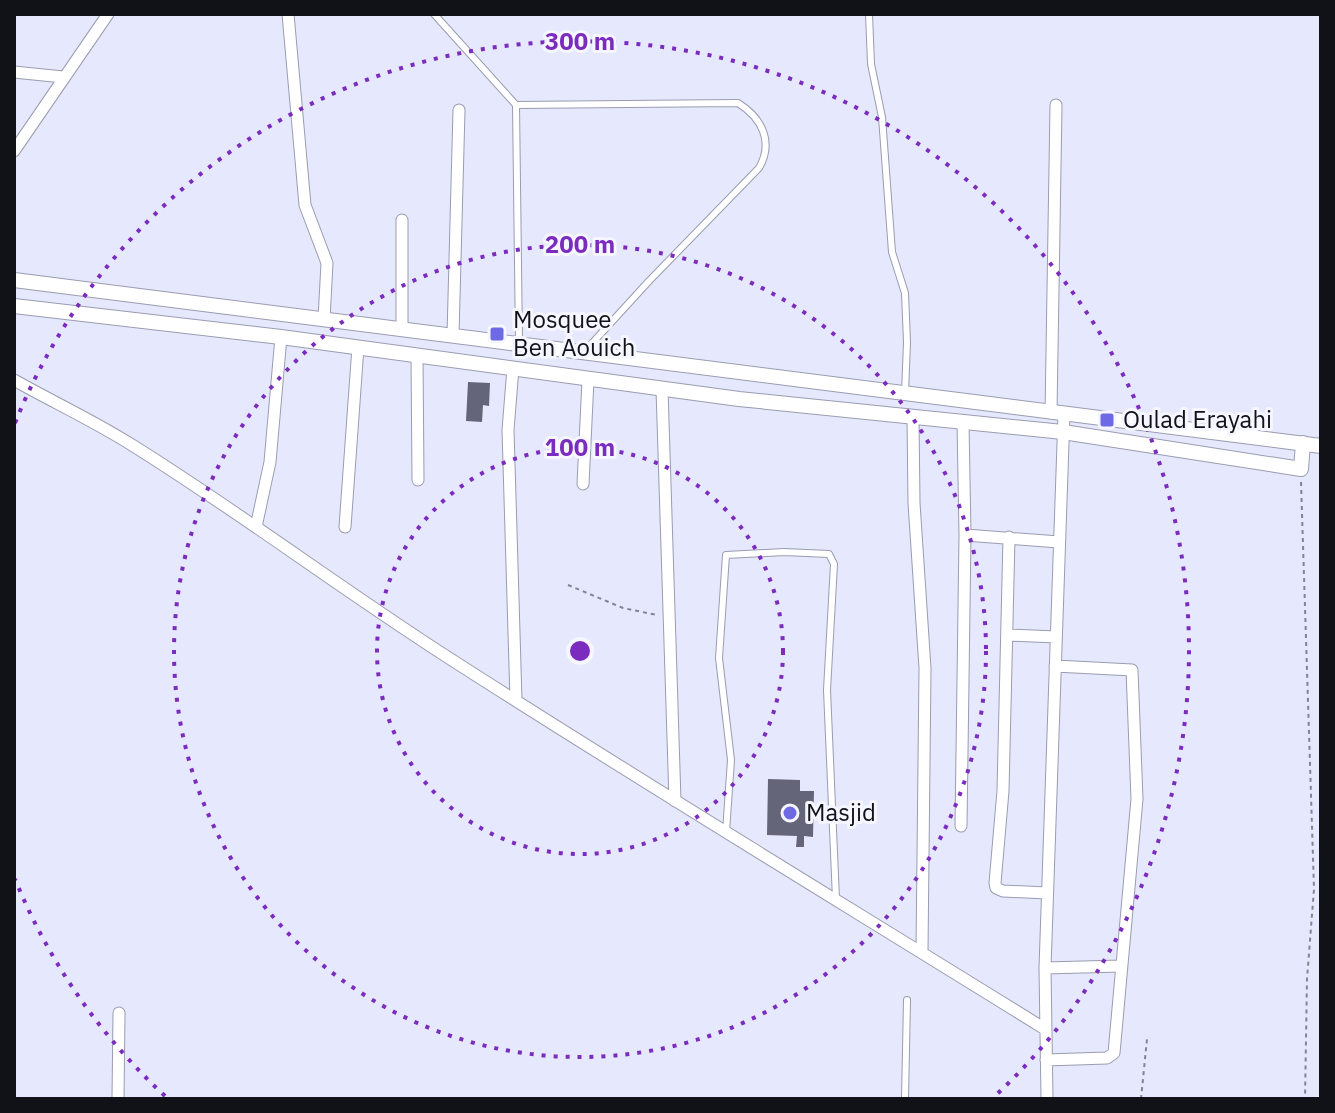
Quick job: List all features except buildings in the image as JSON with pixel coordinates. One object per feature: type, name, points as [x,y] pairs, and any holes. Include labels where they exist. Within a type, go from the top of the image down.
[{"type":"street","points":[[14,151],[108,14]]},
{"type":"street","points":[[288,14],[305,205],[327,263],[324,319]]},
{"type":"street","points":[[14,72],[63,77]]},
{"type":"street","points":[[1047,1099],[1045,968],[1063,432],[1058,413],[1056,105]]},
{"type":"street","points":[[453,335],[459,110]]},
{"type":"street","points":[[402,220],[402,327]]},
{"type":"street","points":[[14,280],[1321,446]]},
{"type":"street","points":[[14,306],[281,337],[803,406],[1063,432],[1301,469],[1303,443]]},
{"type":"street","points":[[256,527],[270,462],[281,337]]},
{"type":"street","points":[[345,527],[358,347]]},
{"type":"street","points":[[417,355],[418,480]]},
{"type":"street","points":[[513,368],[508,430],[516,700]]},
{"type":"street","points":[[14,380],[129,443],[358,599],[675,801],[1045,1029]]},
{"type":"street","points":[[583,484],[588,380]]},
{"type":"street","points":[[803,406],[806,381]]},
{"type":"street","points":[[662,389],[675,801]]},
{"type":"street","points":[[913,417],[914,503],[925,668],[922,952]]},
{"type":"street","points":[[961,826],[965,535],[963,422]]},
{"type":"street","points":[[965,535],[1059,542]]},
{"type":"street","points":[[1009,537],[1003,791],[995,883],[996,888],[1003,891],[1047,893]]},
{"type":"street","points":[[1007,635],[1056,637]]},
{"type":"street","points":[[1046,1060],[1112,1056],[1137,799],[1133,673],[1129,669],[1055,666]]},
{"type":"street","points":[[1045,968],[1121,966]]},
{"type":"street","points":[[118,1099],[119,1013]]},
{"type":"lane","points":[[434,14],[516,105],[519,344]]},
{"type":"lane","points":[[869,14],[871,64],[882,117],[892,252],[905,293],[905,394]]},
{"type":"lane","points":[[516,105],[738,103],[756,120],[766,141],[767,152],[759,168],[584,352]]},
{"type":"lane","points":[[726,832],[731,760],[719,658],[726,555],[784,552],[829,554],[834,564],[827,690],[836,899]]},
{"type":"lane","points":[[905,1099],[907,1000]]},
{"type":"path","points":[[1301,469],[1314,889],[1307,979],[1305,1099]]},
{"type":"path","points":[[568,585],[623,608],[670,616]]},
{"type":"path","points":[[1141,1099],[1147,1039]]},
{"type":"place","name":"Mosquee Ben Aouich","points":[[497,334]]},
{"type":"place","name":"Oulad Erayahi","points":[[1107,420]]},
{"type":"place","name":"Masjid","points":[[790,813]]}]
